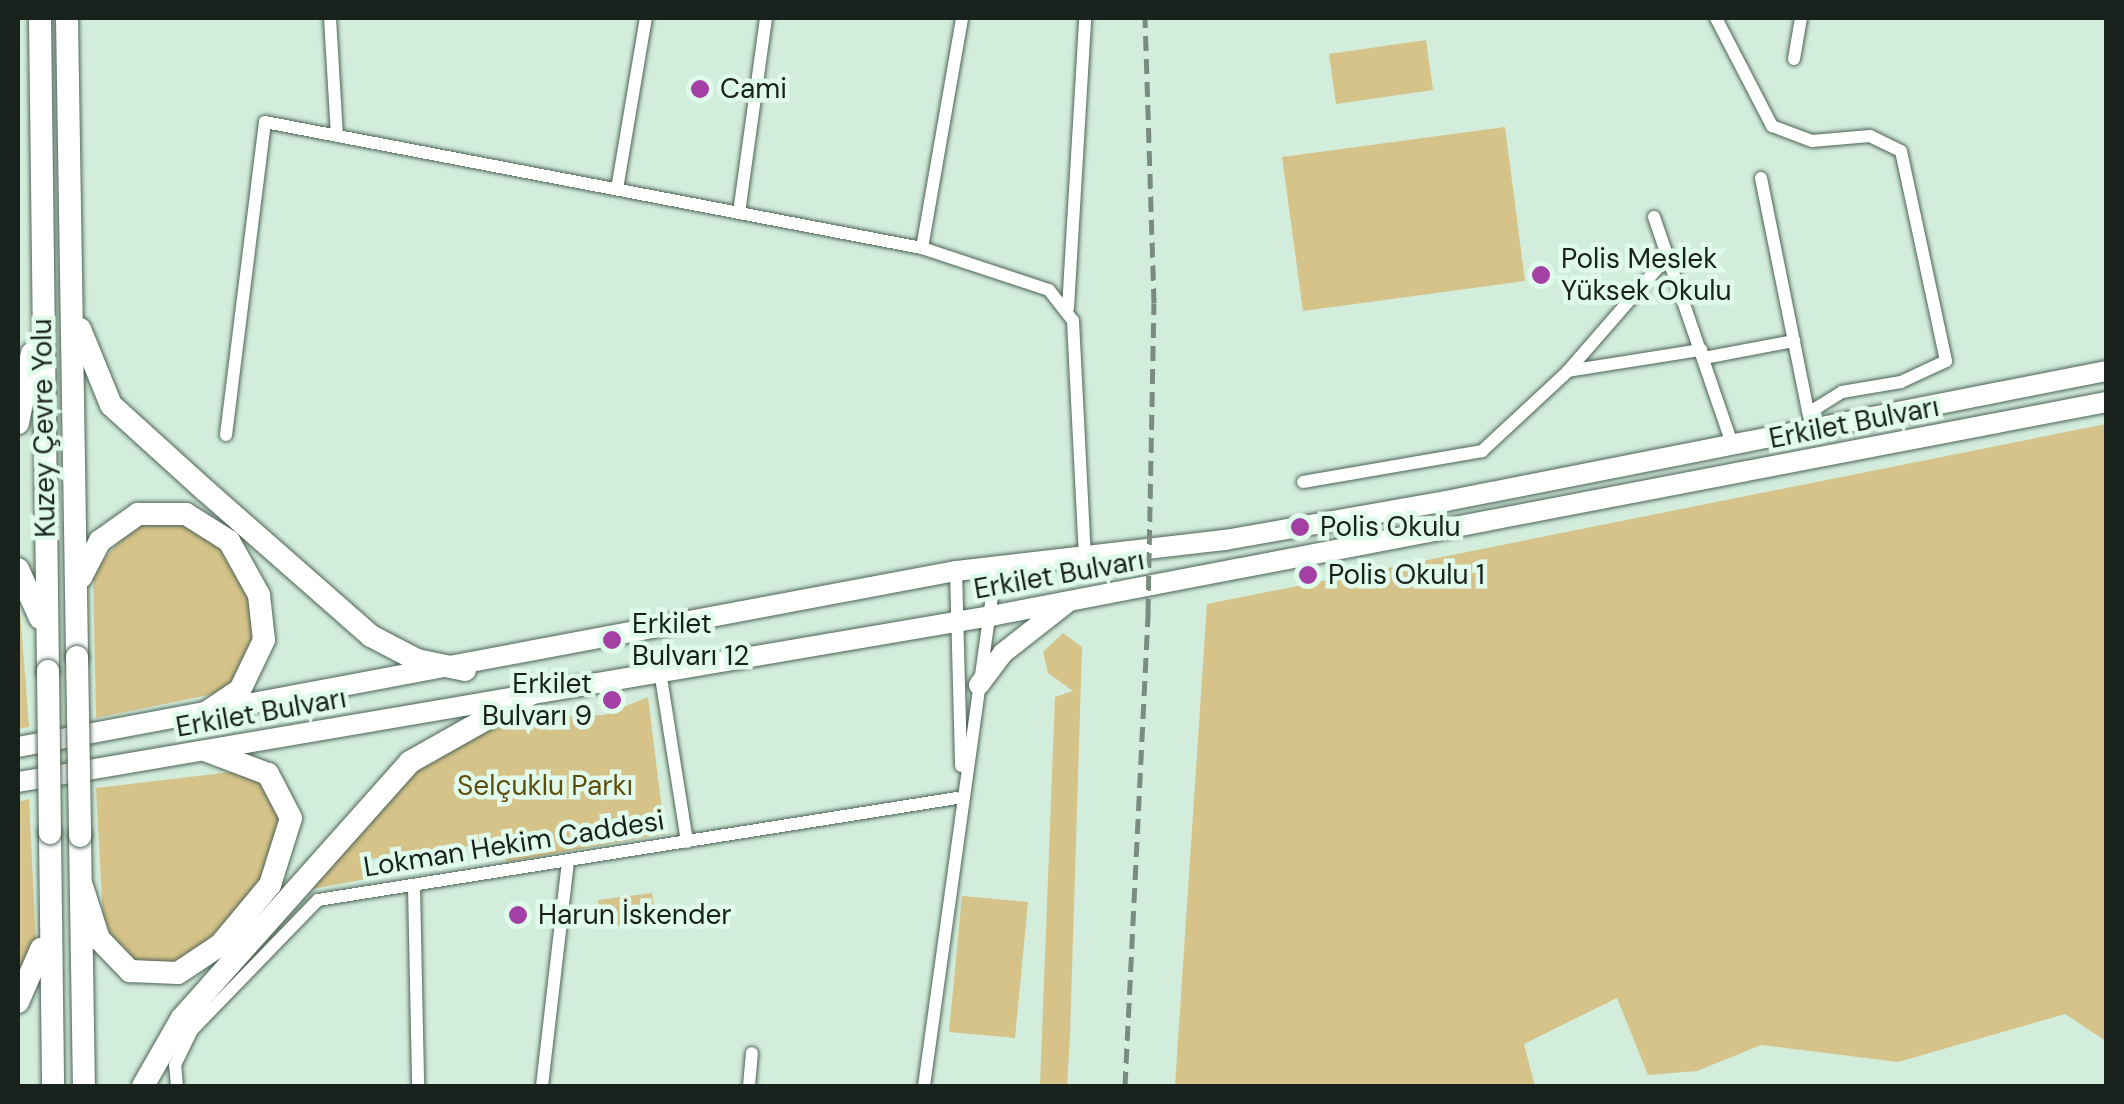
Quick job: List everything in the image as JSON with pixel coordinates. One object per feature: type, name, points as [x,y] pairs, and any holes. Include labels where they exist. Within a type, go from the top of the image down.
[{"type":"highway","name":"Kuzey Çevre Yolu","points":[[40,18],[48,671]]},
{"type":"highway","name":"Kuzey Çevre Yolu","points":[[68,18],[82,886]]},
{"type":"highway","points":[[18,423],[42,260]]},
{"type":"highway","points":[[72,305],[111,406],[372,636],[418,660],[465,670]]},
{"type":"highway","points":[[77,600],[92,552],[128,518],[174,511],[221,534],[253,578],[264,640],[240,690],[204,714]]},
{"type":"highway","points":[[18,569],[36,602],[48,671],[53,1086]]},
{"type":"highway","points":[[143,1086],[182,1018],[410,762],[463,724],[538,690]]},
{"type":"highway","points":[[82,886],[98,939],[130,971],[178,973],[220,945],[270,885],[291,818],[268,774],[207,751]]},
{"type":"highway","points":[[18,1002],[37,974],[50,881]]},
{"type":"highway","points":[[82,886],[84,1086]]},
{"type":"main road","name":"Erkilet Bulvarı","points":[[18,748],[465,670],[956,571],[1085,559],[1732,444],[1810,422],[2106,371]]},
{"type":"main road","name":"Erkilet Bulvarı","points":[[18,782],[538,690],[996,615],[2106,402]]},
{"type":"main road","points":[[979,685],[1022,635],[1069,601]]},
{"type":"street","points":[[330,18],[337,136]]},
{"type":"street","points":[[617,190],[646,18]]},
{"type":"street","points":[[739,213],[766,18]]},
{"type":"street","points":[[922,248],[962,18]]},
{"type":"street","points":[[1085,18],[1068,308],[1085,559]]},
{"type":"street","points":[[1716,18],[1772,126],[1812,141],[1870,136],[1901,151],[1946,361],[1901,382],[1842,392],[1810,422]]},
{"type":"street","points":[[1794,59],[1800,18]]},
{"type":"street","points":[[226,435],[265,122],[922,248],[1049,290],[1068,308]]},
{"type":"street","points":[[1760,178],[1810,422]]},
{"type":"street","points":[[1654,217],[1732,444]]},
{"type":"street","points":[[1302,482],[1482,451],[1568,370],[1668,256]]},
{"type":"street","points":[[1568,370],[1794,342]]},
{"type":"street","points":[[924,1086],[961,769],[996,615],[996,568]]},
{"type":"street","points":[[956,571],[961,769]]},
{"type":"street","points":[[660,671],[687,842]]},
{"type":"street","name":"Lokman Hekim Caddesi","points":[[178,1086],[175,1065],[192,1030],[295,914],[326,897],[414,887],[958,798]]},
{"type":"street","points":[[542,1086],[568,861]]},
{"type":"street","points":[[414,887],[418,1086]]},
{"type":"street","points":[[749,1086],[752,1053]]},
{"type":"green space","points":[[1426,40],[1433,90],[1336,104],[1329,54]]},
{"type":"green space","points":[[1505,127],[1525,281],[1303,311],[1282,157]]},
{"type":"green space","points":[[2106,424],[2106,1041],[2065,1014],[1898,1062],[1761,1045],[1697,1071],[1648,1075],[1617,998],[1524,1044],[1535,1086],[1175,1086],[1207,604]]},
{"type":"green space","points":[[175,519],[216,542],[242,576],[257,624],[242,674],[218,693],[96,718],[93,572],[134,524]]},
{"type":"green space","points":[[18,585],[29,727],[18,729]]},
{"type":"green space","points":[[1063,633],[1082,647],[1070,1036],[1067,1086],[1040,1086],[1055,697],[1073,691],[1048,673],[1043,652]]},
{"type":"green space","name":"Selçuklu Parkı","points":[[648,697],[665,834],[506,862],[503,842],[372,859],[371,878],[312,889],[419,763],[513,717],[604,715]]},
{"type":"green space","points":[[240,771],[257,778],[283,814],[256,894],[192,958],[145,968],[104,938],[96,788]]},
{"type":"green space","points":[[29,799],[36,942],[18,990],[18,802]]},
{"type":"green space","points":[[652,893],[656,921],[602,928],[598,900]]},
{"type":"green space","points":[[962,896],[1028,902],[1015,1038],[949,1032]]},
{"type":"railway","points":[[1125,1086],[1148,613],[1154,303],[1145,18]]},
{"type":"place","name":"Cami","points":[[700,89]]},
{"type":"place","name":"Polis Meslek Yüksek Okulu","points":[[1541,275]]},
{"type":"place","name":"Polis Okulu","points":[[1300,527]]},
{"type":"place","name":"Polis Okulu 1","points":[[1308,575]]},
{"type":"place","name":"Erkilet Bulvarı 12","points":[[612,640]]},
{"type":"place","name":"Erkilet Bulvarı 9","points":[[612,700]]},
{"type":"place","name":"Harun İskender","points":[[518,915]]}]
